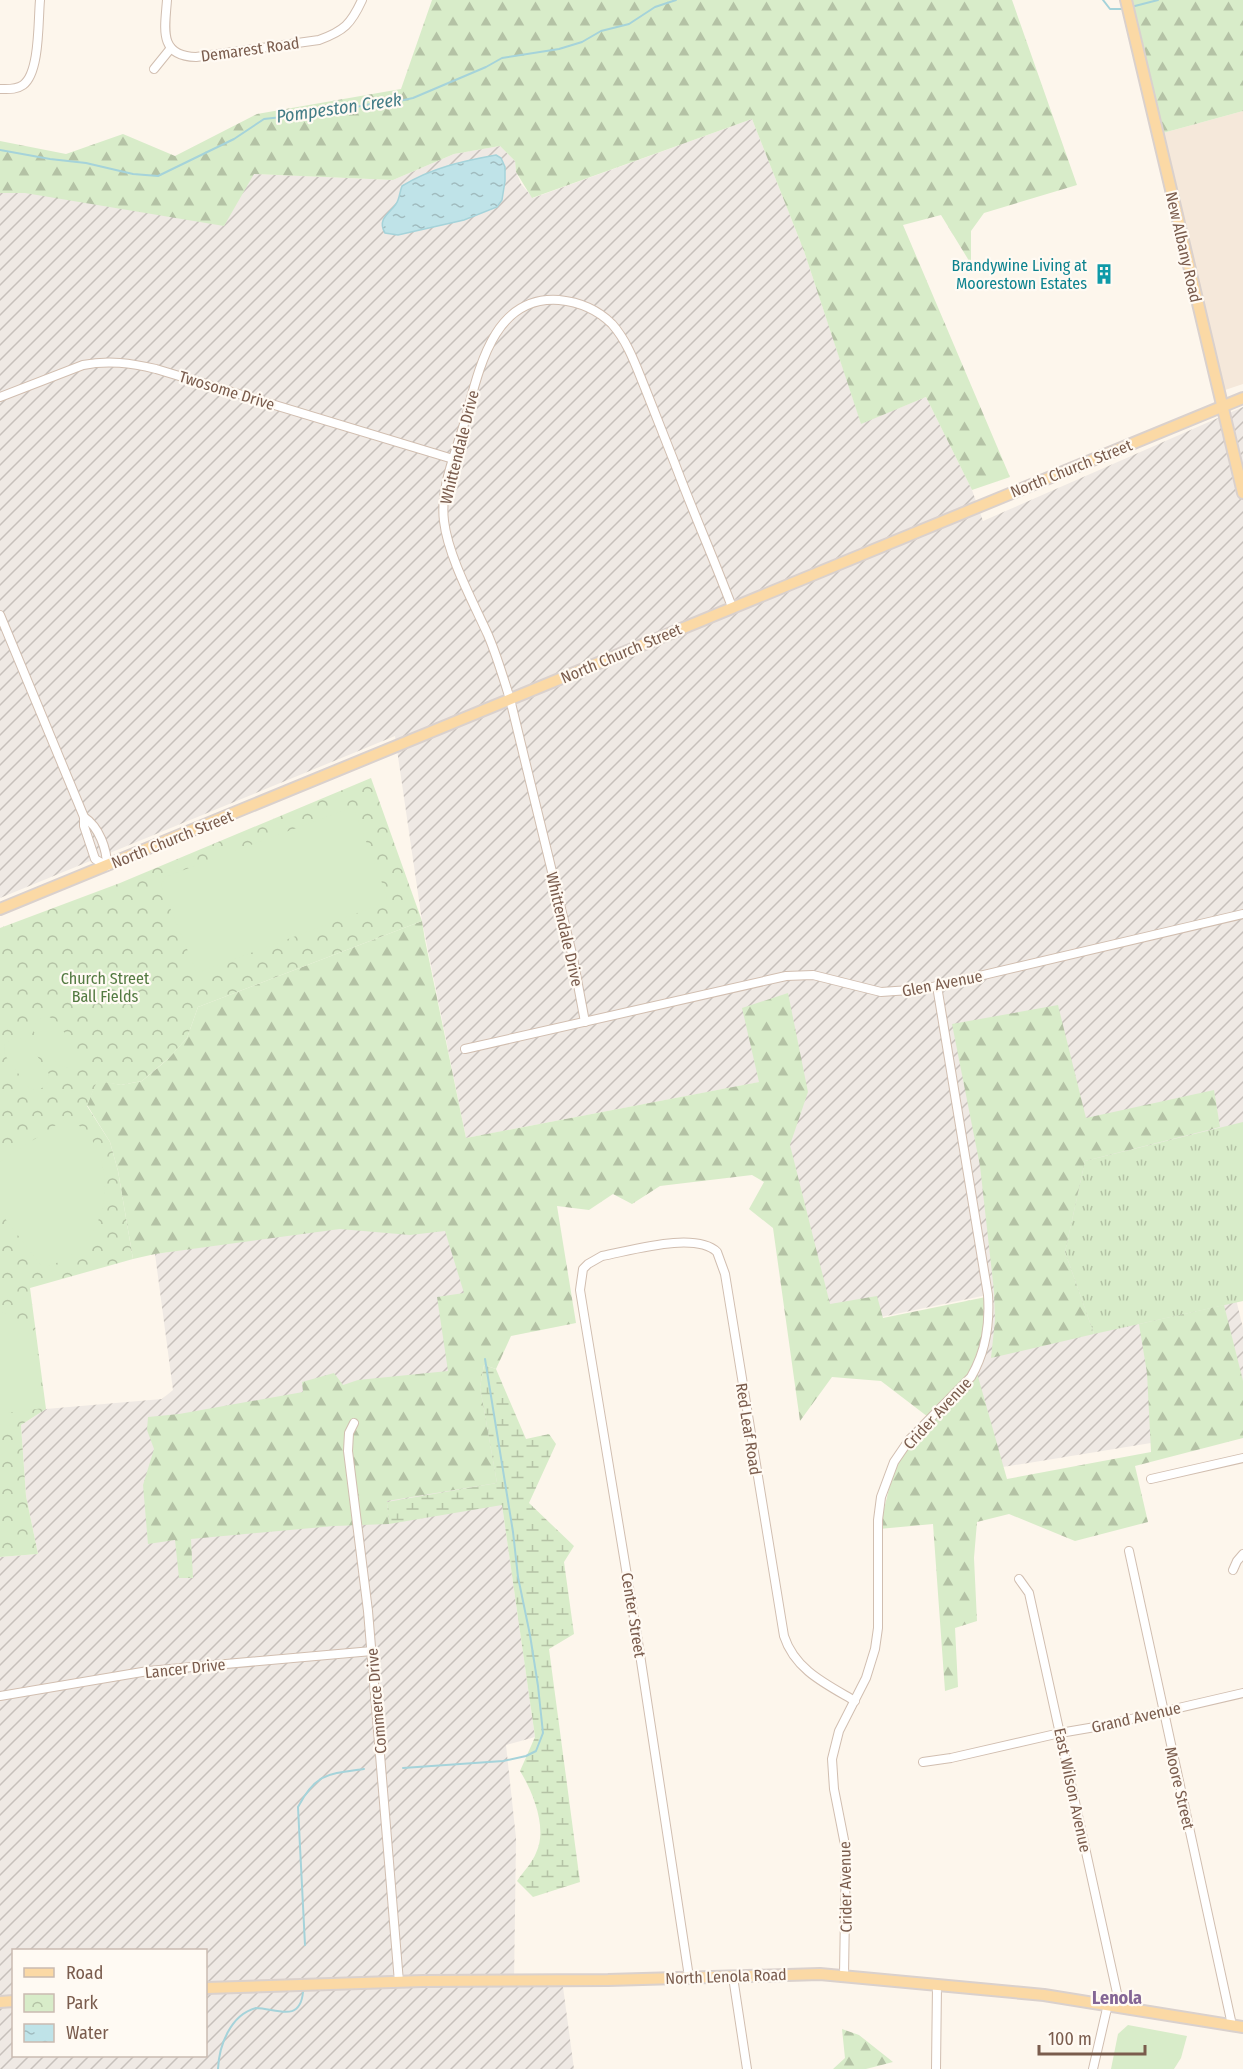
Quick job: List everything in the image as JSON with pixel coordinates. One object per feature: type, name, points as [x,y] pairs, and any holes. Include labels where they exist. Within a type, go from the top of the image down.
[{"type":"main road","name":"New Albany Road","points":[[1126,0],[1243,493]]},
{"type":"main road","name":"North Church Street","points":[[0,909],[1243,398]]},
{"type":"main road","name":"North Lenola Road","points":[[207,1988],[399,1982],[608,1980],[792,1974],[844,1975],[1050,1996],[1237,2026]]},
{"type":"street","points":[[0,88],[17,88],[24,84],[33,69],[40,0]]},
{"type":"street","points":[[154,69],[171,48],[164,34],[167,0]]},
{"type":"street","name":"Demarest Road","points":[[171,48],[179,54],[196,57],[319,40],[336,34],[344,28],[355,15],[362,0]]},
{"type":"street","name":"Whittendale Drive","points":[[585,1022],[573,958],[510,699],[493,648],[454,557],[444,524],[444,494],[482,361],[502,324],[522,308],[544,301],[567,301],[590,308],[611,323],[627,345],[732,607]]},
{"type":"street","name":"Twosome Drive","points":[[0,397],[83,365],[97,362],[126,362],[156,369],[453,459]]},
{"type":"street","points":[[0,615],[84,817],[84,826],[95,859],[107,866]]},
{"type":"street","name":"Glen Avenue","points":[[465,1049],[796,974],[827,977],[881,992],[937,987],[1243,914]]},
{"type":"street","name":"Crider Avenue","points":[[844,1975],[846,1850],[832,1768],[836,1740],[870,1669],[877,1638],[879,1509],[884,1485],[894,1462],[909,1440],[971,1377],[988,1332],[988,1295],[937,987]]},
{"type":"street","name":"Red Leaf Road","points":[[594,1260],[673,1243],[705,1244],[717,1252],[721,1258],[784,1636],[788,1647],[801,1665],[817,1678],[855,1701]]},
{"type":"street","name":"Center Street","points":[[594,1260],[583,1269],[580,1290],[642,1668],[689,1977]]},
{"type":"street","name":"Commerce Drive","points":[[354,1423],[349,1433],[348,1451],[363,1558],[372,1651],[399,1982]]},
{"type":"street","points":[[1150,1479],[1243,1458]]},
{"type":"street","name":"Moore Street","points":[[1129,1551],[1163,1711],[1237,2026]]},
{"type":"street","points":[[1233,1570],[1243,1554]]},
{"type":"street","name":"East Wilson Avenue","points":[[1018,1579],[1029,1593],[1101,1917],[1117,1994],[1112,2005]]},
{"type":"street","name":"Lancer Drive","points":[[0,1696],[148,1671],[372,1651]]},
{"type":"street","name":"Grand Avenue","points":[[922,1762],[1101,1726],[1243,1693]]},
{"type":"street","points":[[733,1977],[747,2069]]},
{"type":"street","points":[[936,2069],[937,1985]]},
{"type":"street","points":[[1093,2069],[1112,2005]]},
{"type":"shaded area","points":[[1243,111],[1243,384],[1225,390],[1163,133]]},
{"type":"shaded area","points":[[752,119],[804,251],[861,423],[926,397],[972,490],[983,521],[1243,407],[1243,1289],[1234,1291],[1243,1328],[1243,1428],[960,1474],[987,1295],[828,1328],[776,1079],[466,1138],[422,921],[395,736],[0,898],[0,193],[25,193],[254,174],[393,180],[454,154],[500,146],[515,161],[516,172],[521,184],[533,198]]},
{"type":"shaded area","points":[[449,1211],[467,1292],[502,1505],[535,1737],[506,1745],[516,1838],[514,1984],[563,1987],[574,2069],[0,2069],[0,1557],[38,1554],[26,1496],[21,1425],[46,1409],[162,1399],[173,1390],[155,1254]]},
{"type":"green space","points":[[432,0],[1012,0],[1077,185],[984,213],[971,231],[971,264],[941,215],[903,225],[1010,477],[972,490],[926,397],[861,424],[804,251],[752,119],[532,198],[516,172],[515,161],[500,146],[454,154],[393,180],[254,174],[224,226],[25,193],[0,193],[0,141],[66,154],[123,134],[175,156],[257,114],[401,89]]},
{"type":"green space","points":[[1132,0],[1243,0],[1243,111],[1163,133]]},
{"type":"green space","name":"Church Street Ball Fields","points":[[371,778],[422,921],[198,1007],[187,1038],[170,1057],[142,1081],[121,1085],[97,1081],[87,1106],[110,1142],[118,1171],[133,1259],[30,1288],[46,1409],[21,1425],[26,1496],[38,1554],[0,1557],[0,928],[120,883]]},
{"type":"green space","points":[[353,807],[387,896],[384,903],[197,973],[161,886],[165,877]]},
{"type":"green space","points":[[422,921],[466,1138],[759,1082],[742,1008],[788,993],[808,1092],[790,1145],[830,1304],[877,1296],[883,1318],[986,1297],[981,1355],[975,1366],[1007,1479],[1151,1452],[1147,1373],[1139,1324],[1224,1305],[1243,1381],[1243,1438],[1135,1466],[1148,1522],[1075,1541],[1009,1514],[977,1522],[974,1558],[977,1621],[955,1628],[958,1687],[945,1691],[933,1524],[879,1529],[897,1457],[932,1420],[881,1381],[832,1377],[800,1421],[773,1228],[749,1209],[764,1182],[752,1175],[660,1186],[632,1204],[613,1194],[589,1210],[557,1206],[576,1323],[511,1336],[496,1369],[484,1365],[480,1387],[497,1483],[387,1501],[389,1524],[334,1526],[191,1539],[193,1578],[179,1578],[175,1540],[148,1544],[143,1485],[154,1449],[147,1430],[148,1417],[179,1414],[303,1392],[302,1382],[334,1373],[343,1385],[358,1380],[448,1371],[437,1297],[464,1293],[445,1231],[410,1235],[340,1229],[133,1259],[118,1171],[110,1142],[87,1105],[97,1080],[121,1085],[142,1081],[168,1059],[187,1038],[198,1007]]},
{"type":"green space","points":[[1058,1005],[1086,1118],[1214,1090],[1220,1127],[1085,1161],[1065,1252],[1094,1334],[991,1358],[995,1320],[994,1291],[980,1166],[952,1024]]},
{"type":"green space","points":[[48,1016],[57,1022],[78,1052],[77,1061],[68,1068],[58,1065],[34,1032],[37,1021]]},
{"type":"green space","points":[[15,1037],[30,1046],[49,1074],[48,1082],[42,1088],[35,1090],[29,1088],[4,1054],[5,1044]]},
{"type":"green space","points":[[68,1117],[87,1134],[96,1147],[104,1177],[103,1207],[91,1235],[81,1247],[65,1259],[43,1268],[0,1212],[0,1162]]},
{"type":"green space","points":[[1243,1122],[1243,1301],[1094,1334],[1065,1252],[1085,1161]]},
{"type":"green space","points":[[0,1311],[26,1323],[35,1332],[44,1408],[0,1414]]},
{"type":"green space","points":[[484,1365],[496,1369],[526,1439],[549,1434],[556,1444],[529,1503],[574,1546],[564,1562],[574,1634],[549,1649],[580,1882],[533,1897],[517,1881],[534,1857],[539,1843],[540,1822],[530,1789],[520,1771],[535,1737],[502,1505],[389,1524],[387,1502],[497,1483],[480,1387]]},
{"type":"green space","points":[[1128,2025],[1187,2036],[1181,2058],[1174,2069],[1111,2069],[1118,2034]]},
{"type":"green space","points":[[842,2029],[859,2035],[893,2062],[866,2069],[833,2069],[845,2058]]},
{"type":"water","points":[[496,155],[501,158],[505,167],[502,200],[497,207],[464,220],[398,235],[385,233],[382,223],[396,204],[402,186],[436,170]]},
{"type":"waterway","name":"Pompeston Creek","points":[[0,150],[86,163],[133,174],[158,176],[234,139],[264,119],[337,111],[413,98],[502,58],[559,49],[582,42],[601,31],[629,24],[655,7],[676,0]]},
{"type":"waterway","name":"Pompeston Creek","points":[[1103,0],[1110,9],[1123,9]]},
{"type":"waterway","name":"Pompeston Creek","points":[[1131,7],[1158,0]]},
{"type":"waterway","points":[[403,1768],[503,1761],[526,1756],[536,1751],[543,1733],[538,1686],[518,1577],[485,1359]]},
{"type":"waterway","points":[[305,1945],[298,1807],[317,1781],[332,1774],[364,1769]]},
{"type":"waterway","points":[[218,2069],[224,2041],[239,2017],[256,2008],[292,2011],[301,2002],[303,1992]]},
{"type":"place","name":"Brandywine Living at Moorestown Estates","points":[[1104,274]]},
{"type":"district","name":"Lenola","points":[[1117,1998]]}]
